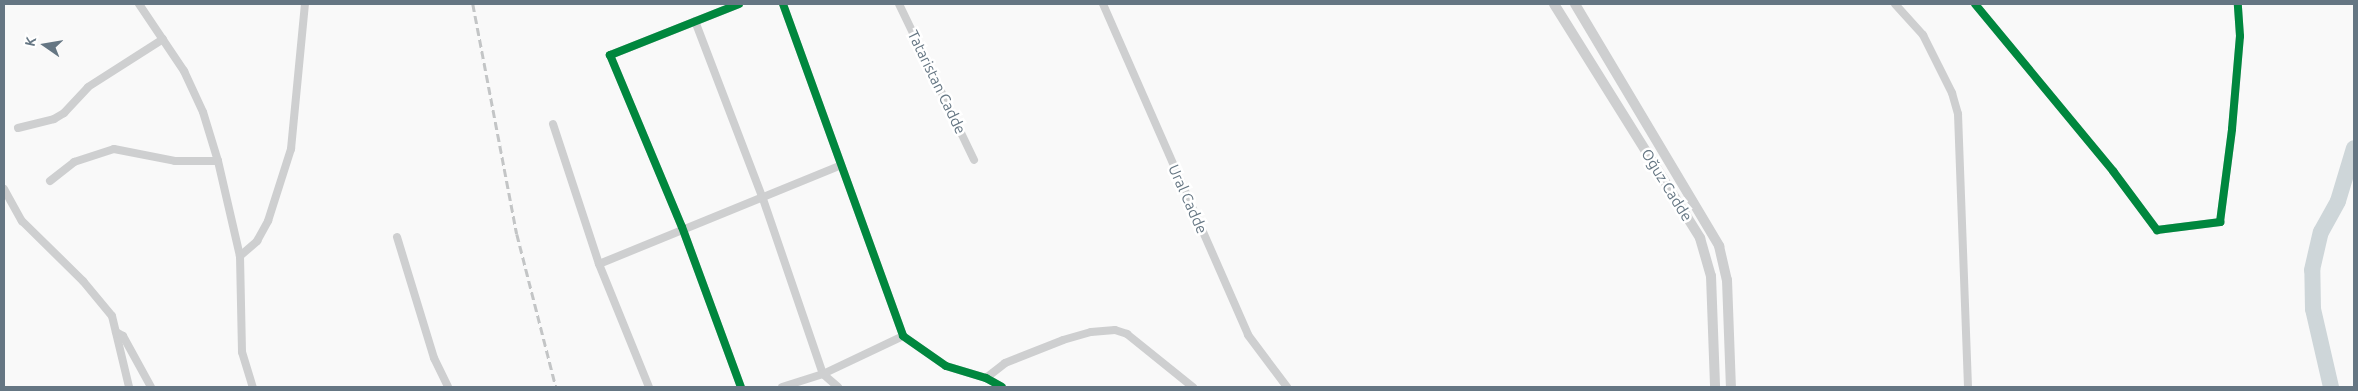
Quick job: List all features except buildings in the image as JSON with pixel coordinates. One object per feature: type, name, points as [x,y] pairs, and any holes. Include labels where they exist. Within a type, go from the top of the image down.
[{"type":"street","points":[[139,4],[184,70],[203,112],[218,161],[240,256],[242,352],[253,387]]},
{"type":"street","points":[[240,256],[257,242],[268,220],[290,149],[305,4]]},
{"type":"street","points":[[739,4],[610,55],[682,227],[741,387]]},
{"type":"street","points":[[782,4],[903,336],[946,366],[986,378],[1002,387]]},
{"type":"street","name":"Tataristan Cadde","points":[[899,4],[974,160]]},
{"type":"street","name":"Ural Cadde","points":[[1103,4],[1248,335],[1288,387]]},
{"type":"street","name":"Oğuz Cadde","points":[[1554,4],[1700,238],[1710,276],[1716,387]]},
{"type":"street","name":"Oğuz Cadde","points":[[1575,4],[1719,246],[1727,280],[1731,387]]},
{"type":"street","points":[[1895,4],[1923,35],[1956,103],[1968,387]]},
{"type":"street","points":[[1975,4],[2113,171],[2157,230],[2220,222],[2232,129],[2240,36],[2238,4]]},
{"type":"street","points":[[695,21],[762,196],[823,374],[838,387]]},
{"type":"street","points":[[18,128],[54,119],[64,113],[88,87],[163,39]]},
{"type":"street","points":[[552,124],[599,264],[649,387]]},
{"type":"street","points":[[50,181],[74,162],[114,149],[175,162],[218,161]]},
{"type":"street","points":[[599,264],[682,227],[841,165]]},
{"type":"street","points":[[4,189],[22,221],[98,296],[112,316],[129,387]]},
{"type":"street","points":[[397,237],[434,358],[448,387]]},
{"type":"street","points":[[986,378],[1005,364],[1063,340],[1091,332],[1116,330],[1132,338],[1193,387]]},
{"type":"street","points":[[116,332],[123,336],[151,387]]},
{"type":"street","points":[[782,387],[823,374],[903,336]]},
{"type":"waterway","points":[[2331,387],[2313,309],[2312,270],[2321,232],[2338,201],[2354,148]]},
{"type":"railway","points":[[473,4],[517,234],[556,387]]},
{"type":"cycle path","points":[[739,4],[610,55],[682,227],[741,387]]},
{"type":"cycle path","points":[[783,4],[903,336],[946,366],[986,378],[1002,387]]},
{"type":"cycle path","points":[[1975,4],[2113,171],[2157,230],[2220,222],[2232,129],[2240,36],[2238,4]]}]
